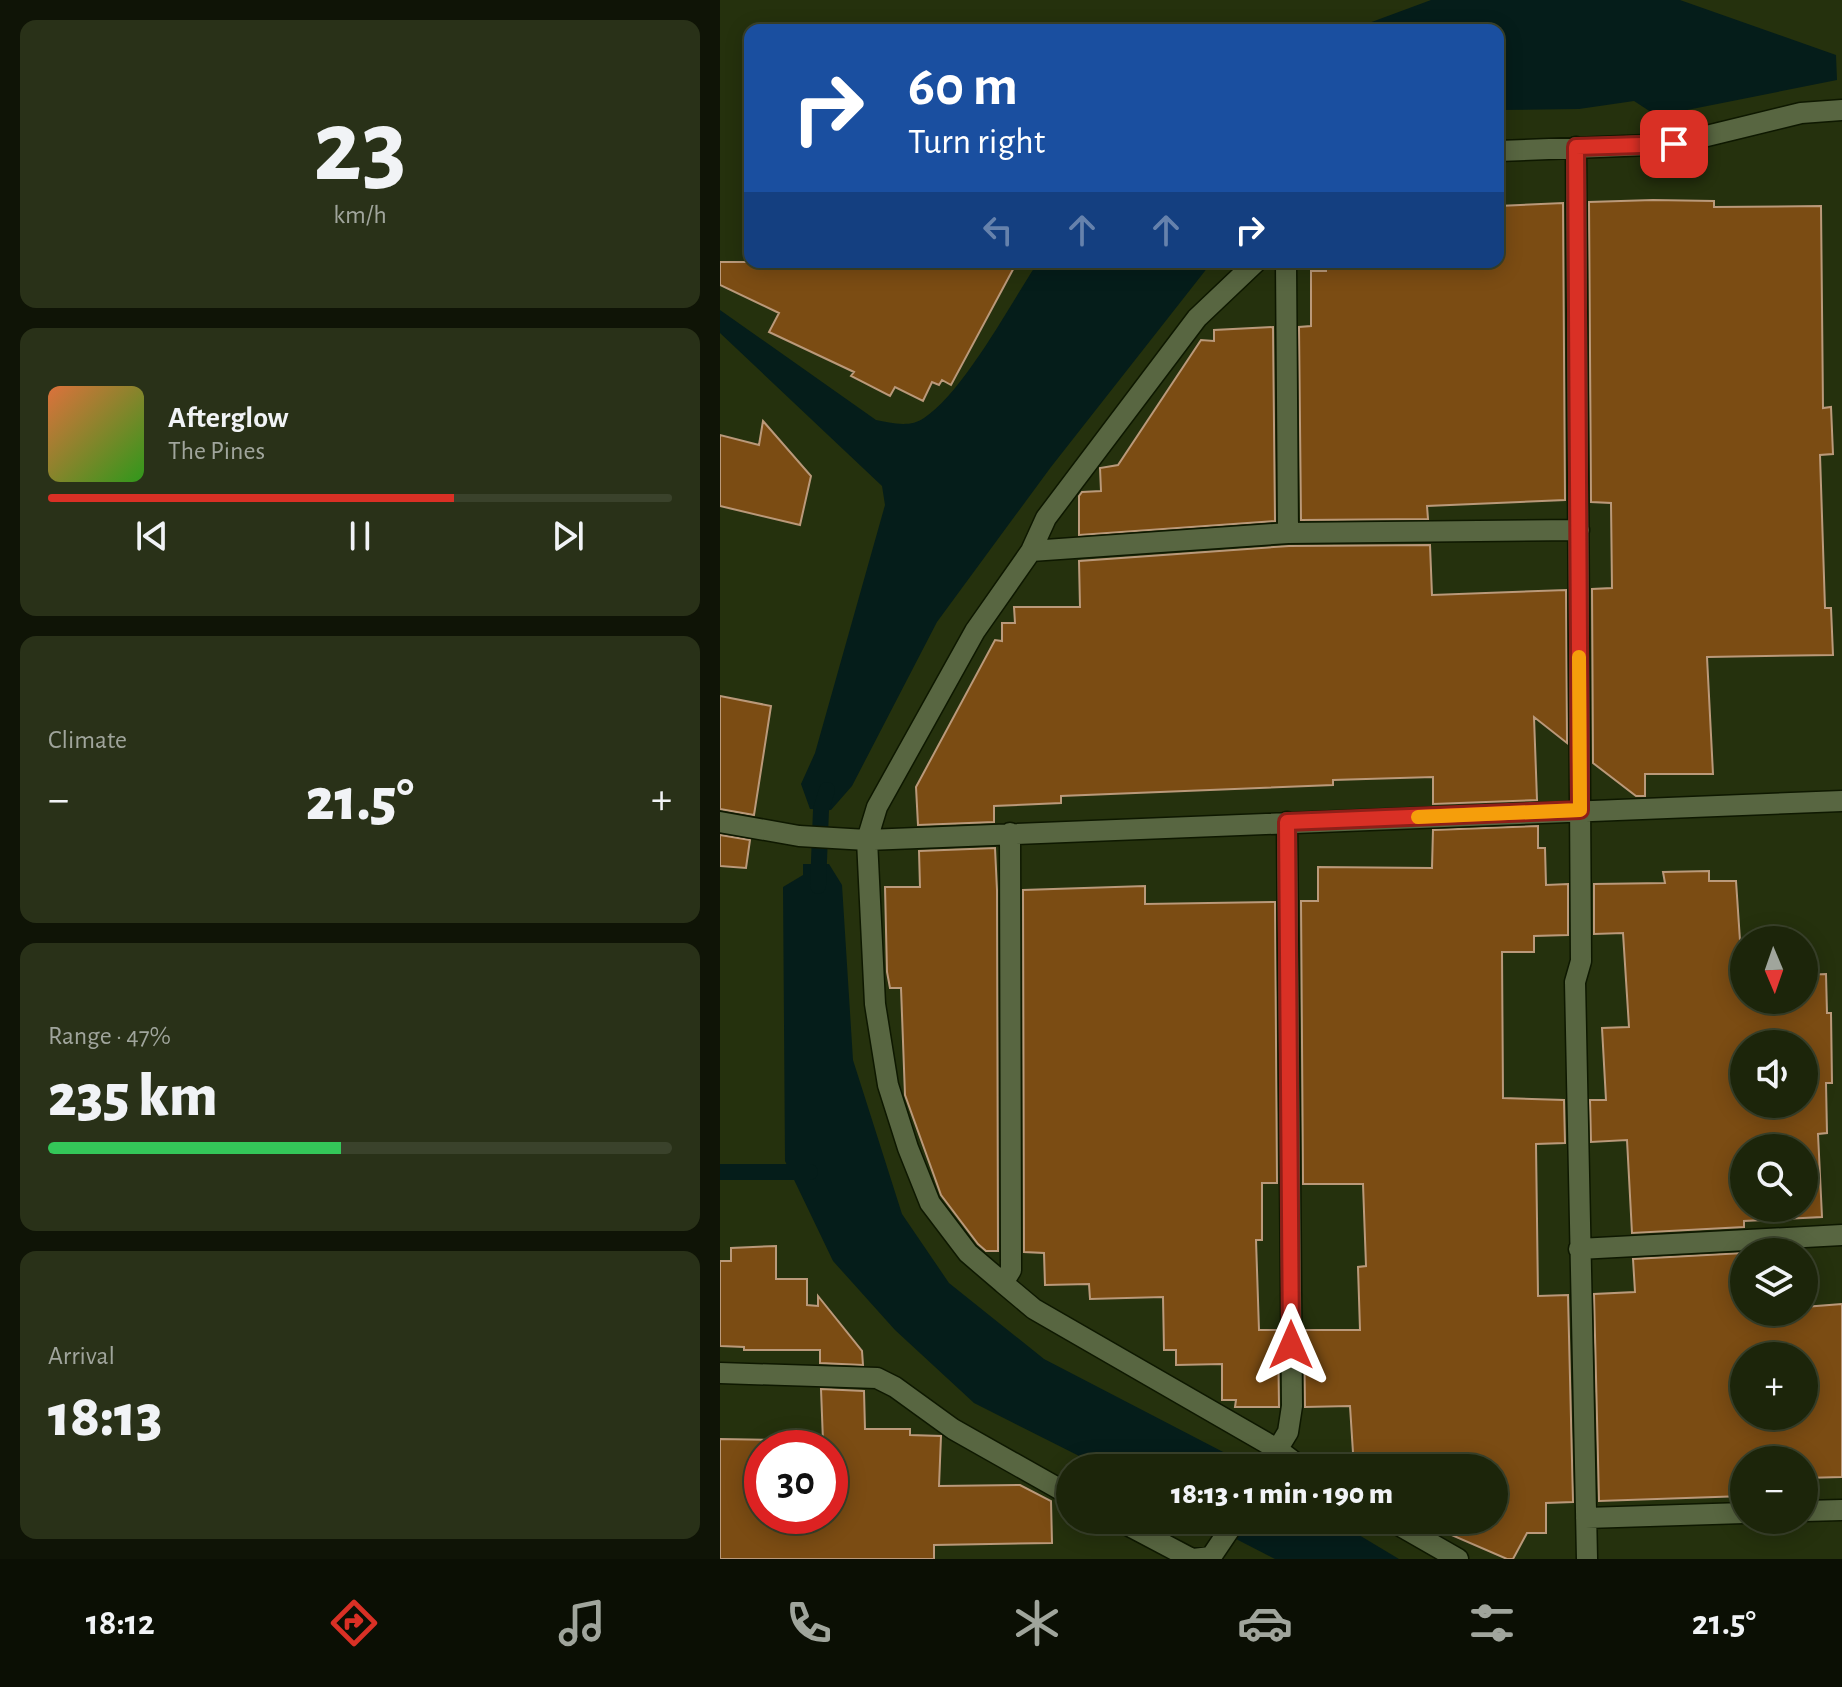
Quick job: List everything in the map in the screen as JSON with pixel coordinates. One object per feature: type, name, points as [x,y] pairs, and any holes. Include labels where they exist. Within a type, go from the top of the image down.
[{"type":"street","points":[[1504,151],[1674,144],[1801,113],[1842,110]]},
{"type":"street","points":[[1576,147],[1581,961],[1575,982],[1587,1559]]},
{"type":"street","points":[[1250,268],[1197,318],[1046,518],[1031,551],[975,631],[877,807],[867,840],[875,1004],[888,1085],[930,1203],[968,1253],[1034,1309],[1259,1454]]},
{"type":"street","points":[[1286,268],[1288,533]]},
{"type":"street","points":[[1031,551],[1288,533],[1579,530]]},
{"type":"street","points":[[720,822],[799,836],[867,840],[1842,801]]},
{"type":"street","points":[[1274,1454],[1288,1432],[1292,1406],[1287,822]]},
{"type":"street","points":[[1003,1283],[1011,1270],[1010,833]]},
{"type":"street","points":[[1579,1249],[1842,1235]]},
{"type":"street","points":[[720,1373],[877,1378],[895,1387],[953,1429],[1056,1487]]},
{"type":"street","points":[[1818,1511],[1842,1510]]},
{"type":"street","points":[[1586,1518],[1730,1513]]},
{"type":"street","points":[[1145,1534],[1193,1559],[1211,1557],[1227,1534]]},
{"type":"street","points":[[1414,1534],[1458,1559]]},
{"type":"water","points":[[1431,0],[1680,0],[1836,55],[1837,80],[1657,116],[1634,101],[1579,109],[1504,110],[1504,24],[1366,24]]},
{"type":"water","points":[[1034,268],[1207,268],[1051,467],[937,622],[852,786],[831,810],[810,809],[801,784],[815,753],[885,505],[882,486],[720,333],[720,310],[876,420],[900,424],[919,421],[939,406],[986,346]]},
{"type":"water","points":[[803,864],[829,864],[842,885],[853,1060],[902,1214],[949,1283],[1044,1359],[1227,1454],[1075,1454],[974,1403],[895,1330],[833,1261],[785,1161],[783,887],[803,875]]},
{"type":"water","points":[[1226,1534],[1357,1534],[1399,1559],[1275,1559]]},
{"type":"building","points":[[1714,201],[1714,207],[1821,206],[1823,408],[1831,407],[1833,454],[1820,455],[1825,608],[1831,608],[1833,655],[1707,657],[1713,774],[1645,774],[1645,796],[1636,796],[1593,763],[1592,589],[1612,588],[1611,503],[1591,502],[1589,202]]},
{"type":"building","points":[[1563,203],[1565,500],[1427,506],[1428,519],[1301,520],[1299,327],[1311,326],[1311,271],[1326,271],[1326,268],[1504,268],[1504,206]]},
{"type":"building","points":[[720,262],[744,262],[744,268],[1014,268],[951,385],[942,380],[939,385],[932,382],[923,401],[895,387],[890,396],[851,376],[854,372],[769,332],[779,313],[720,285]]},
{"type":"building","points":[[1273,327],[1275,521],[1079,535],[1079,496],[1082,492],[1101,491],[1100,468],[1118,465],[1201,340],[1214,341],[1214,330]]},
{"type":"building","points":[[763,421],[811,476],[800,525],[720,506],[720,435],[759,445]]},
{"type":"building","points":[[1430,545],[1432,595],[1566,590],[1567,743],[1534,717],[1537,800],[1433,804],[1433,777],[1333,780],[1333,785],[1061,796],[1061,803],[994,806],[994,822],[918,825],[916,787],[995,640],[1002,641],[1002,623],[1015,623],[1014,607],[1080,607],[1079,561],[1289,546]]},
{"type":"building","points":[[720,696],[771,706],[754,815],[720,809]]},
{"type":"building","points":[[1538,826],[1538,848],[1545,848],[1546,885],[1568,884],[1568,935],[1534,936],[1534,952],[1502,952],[1503,1098],[1564,1100],[1565,1143],[1536,1144],[1538,1296],[1568,1295],[1573,1502],[1546,1503],[1546,1533],[1527,1533],[1513,1559],[1449,1534],[1508,1534],[1508,1454],[1353,1454],[1350,1406],[1305,1407],[1304,1330],[1360,1330],[1358,1267],[1366,1266],[1363,1184],[1303,1184],[1301,901],[1318,901],[1318,867],[1432,868],[1433,830]]},
{"type":"building","points":[[720,835],[750,840],[746,868],[720,866]]},
{"type":"building","points":[[995,848],[998,1251],[986,1251],[941,1195],[905,1095],[901,988],[890,988],[887,972],[885,887],[920,887],[919,851]]},
{"type":"building","points":[[1709,871],[1709,881],[1736,881],[1739,926],[1730,926],[1730,1014],[1818,1014],[1818,974],[1826,974],[1827,1013],[1831,1013],[1832,1083],[1826,1083],[1827,1133],[1730,1134],[1730,1222],[1744,1222],[1744,1227],[1632,1233],[1627,1140],[1591,1142],[1590,1100],[1606,1100],[1602,1028],[1629,1027],[1623,933],[1594,934],[1594,884],[1665,883],[1663,872]]},
{"type":"building","points":[[1145,886],[1145,904],[1275,902],[1277,1183],[1262,1183],[1262,1240],[1256,1240],[1259,1330],[1278,1330],[1279,1407],[1235,1407],[1236,1400],[1222,1400],[1222,1364],[1176,1365],[1176,1350],[1164,1350],[1163,1297],[1090,1299],[1089,1284],[1045,1285],[1044,1253],[1024,1252],[1023,890]]},
{"type":"building","points":[[1818,1134],[1822,1217],[1818,1217]]},
{"type":"building","points":[[776,1246],[776,1279],[807,1279],[807,1305],[818,1306],[818,1296],[862,1351],[863,1365],[820,1363],[820,1350],[744,1350],[744,1347],[720,1346],[720,1261],[731,1261],[731,1248]]},
{"type":"building","points":[[1730,1254],[1730,1326],[1818,1326],[1818,1306],[1842,1304],[1842,1477],[1818,1478],[1818,1446],[1730,1446],[1730,1496],[1599,1501],[1594,1294],[1635,1292],[1633,1259]]},
{"type":"building","points":[[821,1389],[864,1391],[865,1429],[910,1429],[910,1435],[941,1436],[939,1486],[1020,1485],[1051,1501],[1052,1543],[934,1545],[934,1559],[720,1559],[720,1439],[744,1439],[744,1534],[848,1534],[848,1430],[823,1430]]},
{"type":"waterway","points":[[818,886],[821,810],[827,790]]},
{"type":"waterway","points":[[720,1172],[810,1172]]},
{"type":"slow traffic","points":[[1418,817],[1580,810],[1579,657]]},
{"type":"route","points":[[1291,1345],[1287,822],[1580,810],[1576,147],[1674,144]]}]
